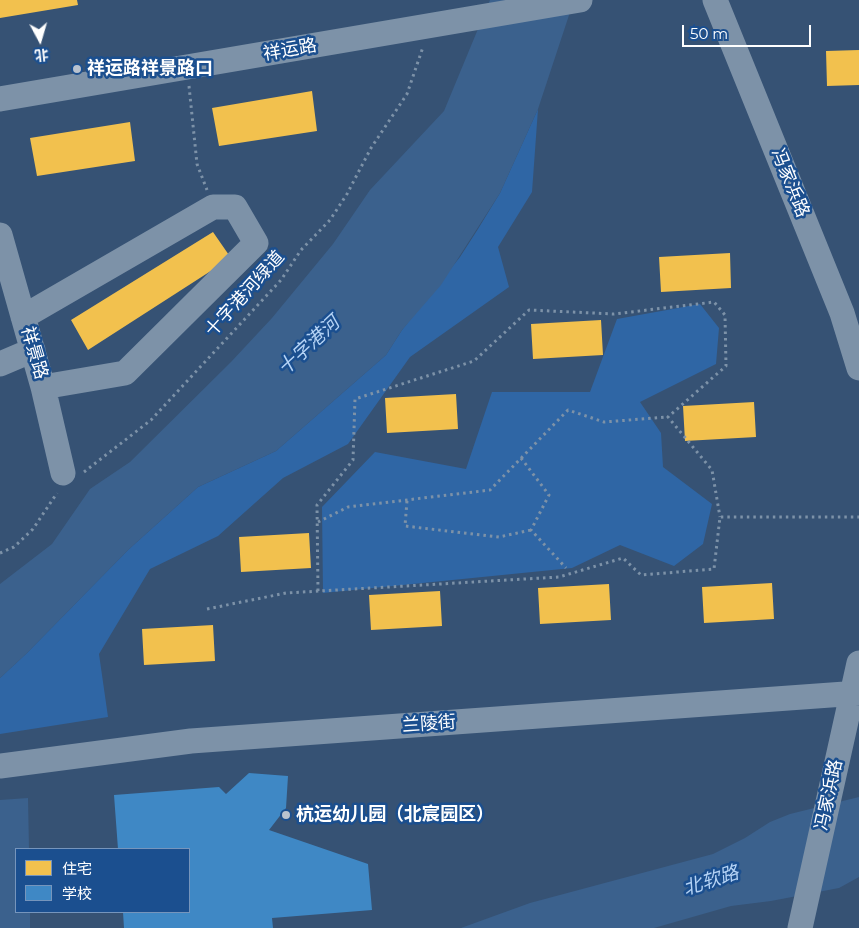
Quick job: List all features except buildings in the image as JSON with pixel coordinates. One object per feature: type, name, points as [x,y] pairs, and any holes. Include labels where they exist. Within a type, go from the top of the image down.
[{"type":"street","name":"祥运路","points":[[0,99],[580,0]]},
{"type":"street","name":"冯家浜路","points":[[716,0],[842,313],[859,368]]},
{"type":"street","points":[[23,317],[213,207],[235,207],[256,243],[125,373],[43,387]]},
{"type":"street","name":"祥景路","points":[[0,235],[68,479]]},
{"type":"street","points":[[0,364],[33,350]]},
{"type":"street","name":"冯家浜路","points":[[801,926],[834,772],[856,694],[859,663]]},
{"type":"street","name":"兰陵街","points":[[0,766],[191,741],[856,694]]},
{"type":"path","name":"十字港河绿道","points":[[0,553],[14,547],[34,529],[68,479],[151,420],[281,280],[301,250],[330,220],[347,194],[371,148],[407,94],[430,26]]},
{"type":"path","points":[[187,68],[197,164],[213,207]]},
{"type":"path","points":[[318,522],[348,507],[490,490],[568,410],[604,422],[668,417],[726,366],[725,314],[714,302],[614,314],[529,310],[474,361],[355,400],[353,460],[317,505],[318,591]]},
{"type":"path","points":[[207,609],[286,593],[559,577],[623,558],[641,575],[714,569],[720,517],[712,470],[668,417]]},
{"type":"path","points":[[520,458],[549,495],[531,530]]},
{"type":"path","points":[[407,501],[405,526],[499,536],[531,530]]},
{"type":"path","points":[[720,517],[859,517]]},
{"type":"path","points":[[531,530],[566,568]]},
{"type":"shaded area","points":[[538,109],[532,192],[498,247],[509,287],[410,357],[348,444],[283,478],[218,536],[150,569],[99,654],[108,717],[0,734],[0,678],[128,550],[198,487],[276,451],[386,355],[402,330],[460,257],[478,229],[500,193]]},
{"type":"shaded area","points":[[700,304],[719,328],[716,364],[640,402],[661,433],[663,467],[712,504],[703,544],[674,566],[620,545],[572,568],[323,593],[322,507],[375,452],[466,469],[492,392],[590,392],[617,319]]},
{"type":"water","name":"十字港河","points":[[490,0],[574,0],[538,109],[500,193],[441,285],[402,330],[386,355],[276,451],[198,487],[128,550],[0,678],[0,584],[52,544],[90,489],[130,462],[231,362],[272,318],[333,244],[370,190],[444,111]]},
{"type":"water","name":"北软路","points":[[859,797],[859,877],[839,888],[771,901],[731,906],[654,928],[461,928],[530,903],[713,854],[745,838],[770,822],[790,814]]},
{"type":"water","points":[[28,798],[29,848],[15,848],[15,913],[30,913],[30,928],[0,928],[0,800]]},
{"type":"place","name":"祥运路祥景路口","points":[[77,69]]},
{"type":"place","name":"杭运幼儿园（北宸园区）","points":[[286,815]]}]
